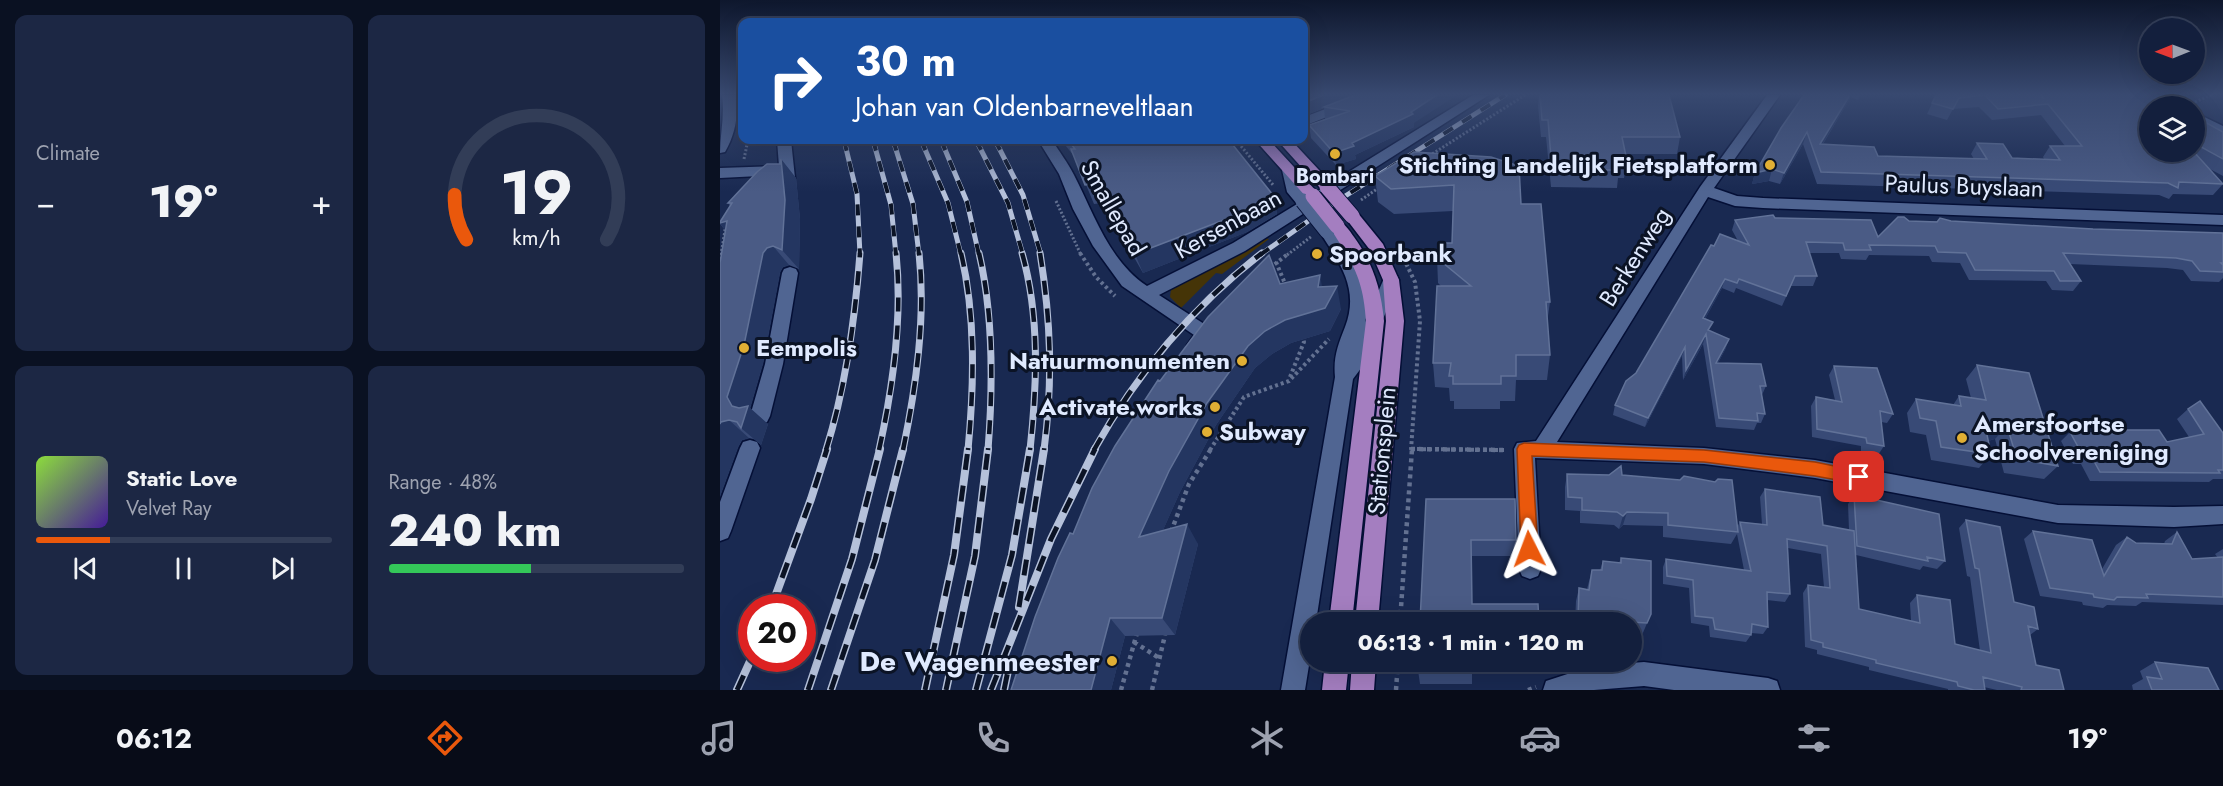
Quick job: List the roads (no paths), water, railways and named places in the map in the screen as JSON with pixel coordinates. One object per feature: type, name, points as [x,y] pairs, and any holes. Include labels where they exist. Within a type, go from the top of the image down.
[{"type":"main road","points":[[1266,144],[1289,170]]},
{"type":"main road","name":"Stationsplein","points":[[1288,144],[1352,216],[1377,248],[1391,280],[1395,321],[1368,612]]},
{"type":"main road","name":"Stationsplein","points":[[1326,230],[1358,252],[1374,296],[1375,321],[1342,612]]},
{"type":"main road","points":[[1334,690],[1336,672]]},
{"type":"main road","points":[[1362,690],[1363,672]]},
{"type":"street","points":[[720,155],[720,148],[729,127]]},
{"type":"street","name":"Kersenbaan","points":[[1146,294],[1239,247],[1431,127]]},
{"type":"street","name":"Berkenweg","points":[[1533,449],[1705,190],[1751,127]]},
{"type":"street","points":[[720,173],[741,170],[788,173],[784,144]]},
{"type":"street","name":"Smallepad","points":[[1047,144],[1066,174],[1081,209],[1101,246],[1128,282],[1206,334],[1183,358]]},
{"type":"street","points":[[1289,170],[1295,192],[1308,198],[1326,230]]},
{"type":"street","name":"Paulus Buyslaan","points":[[1705,190],[1735,201],[1763,203],[2223,220]]},
{"type":"street","name":"Stationsplein","points":[[1293,690],[1344,377],[1341,359],[1358,317],[1359,298],[1355,276],[1347,258],[1326,230]]},
{"type":"street","points":[[760,416],[774,364],[790,273]]},
{"type":"street","name":"Stationsplein","points":[[1344,377],[1356,363],[1391,280]]},
{"type":"street","points":[[720,531],[750,448]]},
{"type":"street","points":[[1530,569],[1533,449],[1704,456],[1815,469],[2058,514],[2174,517],[2223,515]]},
{"type":"street","points":[[1555,690],[1593,678],[1644,674],[1768,690]]},
{"type":"railway","points":[[1260,255],[1331,205],[1454,127]]},
{"type":"railway","points":[[845,144],[857,194],[860,254]]},
{"type":"railway","points":[[874,144],[891,205],[896,255]]},
{"type":"railway","points":[[894,144],[913,204],[919,255]]},
{"type":"railway","points":[[923,144],[948,203],[961,255]]},
{"type":"railway","points":[[943,144],[967,202],[979,255]]},
{"type":"railway","points":[[978,144],[1008,203],[1023,255]]},
{"type":"railway","points":[[997,144],[1023,195],[1041,255]]},
{"type":"railway","points":[[879,450],[889,402],[895,353],[898,303],[896,253]]},
{"type":"railway","points":[[903,450],[918,352],[921,302],[919,253]]},
{"type":"railway","points":[[961,253],[969,302],[972,352],[972,401],[968,450]]},
{"type":"railway","points":[[979,253],[990,327],[991,401],[988,450]]},
{"type":"railway","points":[[1022,253],[1032,301],[1034,326],[1035,376],[1030,450]]},
{"type":"railway","points":[[1040,253],[1047,303],[1050,352],[1049,400],[1044,450]]},
{"type":"railway","points":[[1094,450],[1129,394],[1168,343],[1212,296],[1262,253]]},
{"type":"railway","points":[[826,450],[849,353],[860,254]]},
{"type":"railway","points":[[776,594],[827,449]]},
{"type":"railway","points":[[808,690],[852,559],[880,449]]},
{"type":"railway","points":[[831,690],[875,560],[903,449]]},
{"type":"railway","points":[[925,690],[954,555],[968,449]]},
{"type":"railway","points":[[946,690],[975,556],[988,449]]},
{"type":"railway","points":[[976,690],[1012,555],[1030,449]]},
{"type":"railway","points":[[1019,607],[1044,449]]},
{"type":"railway","points":[[991,690],[1051,539],[1095,449]]},
{"type":"railway","points":[[1004,690],[1010,661]]},
{"type":"railway","points":[[737,690],[745,672]]},
{"type":"place","name":"Bombari","points":[[1335,154]]},
{"type":"place","name":"Stichting Landelijk Fietsplatform","points":[[1770,165]]},
{"type":"place","name":"Spoorbank","points":[[1317,254]]},
{"type":"place","name":"Eempolis","points":[[744,348]]},
{"type":"place","name":"Natuurmonumenten","points":[[1242,361]]},
{"type":"place","name":"Activate.works","points":[[1215,407]]},
{"type":"place","name":"Subway","points":[[1207,432]]},
{"type":"place","name":"Amersfoortse Schoolvereniging","points":[[1962,438]]},
{"type":"place","name":"De Wagenmeester","points":[[1112,661]]}]
